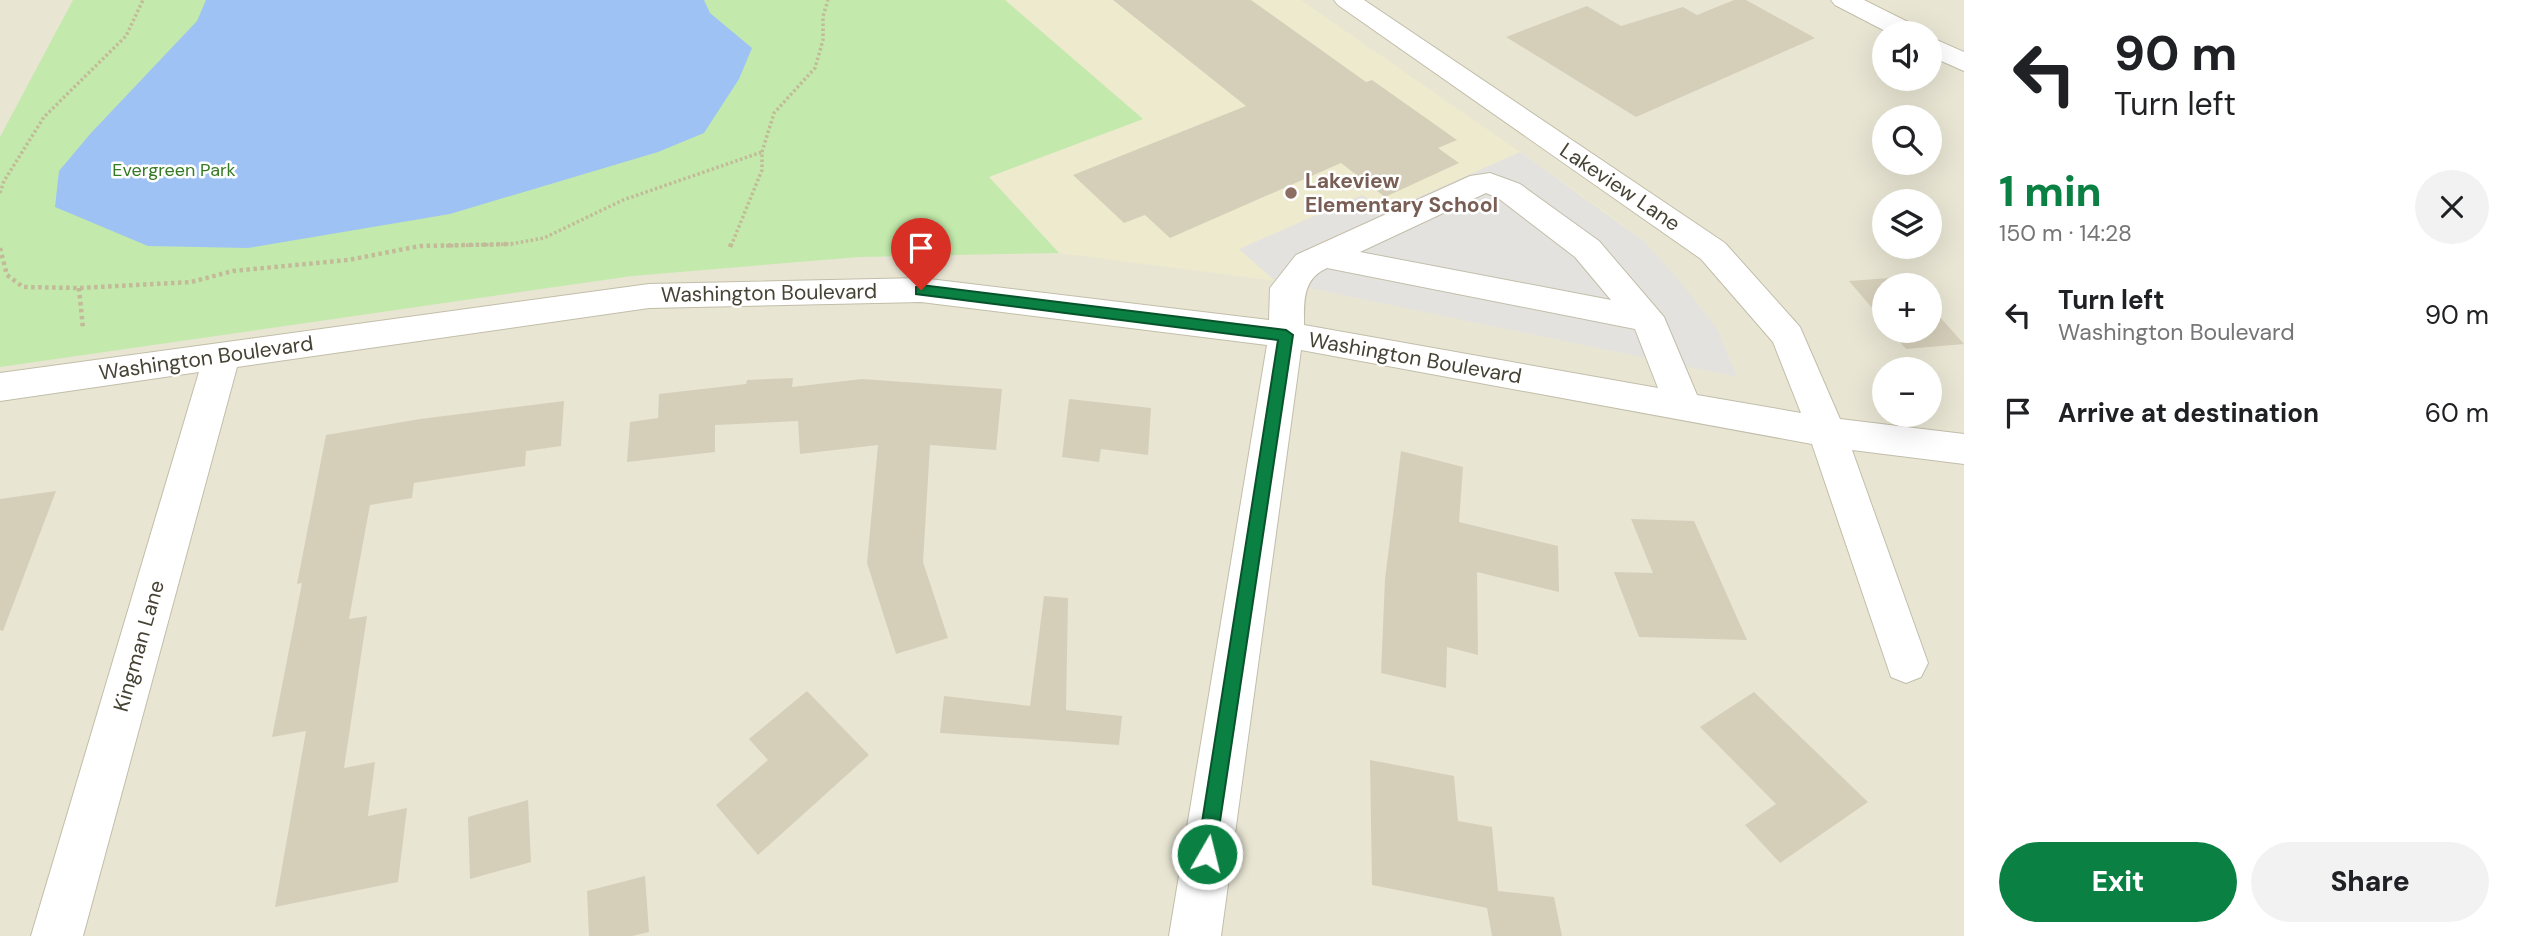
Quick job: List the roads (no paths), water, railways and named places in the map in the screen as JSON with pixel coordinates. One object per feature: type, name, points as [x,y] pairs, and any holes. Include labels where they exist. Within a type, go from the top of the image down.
[{"type":"street","name":"Lakeview Lane","points":[[1347,0],[1713,251],[1788,336],[1827,432]]},
{"type":"street","points":[[1844,0],[1885,21]]},
{"type":"street","points":[[1942,51],[1964,63]]},
{"type":"street","points":[[1195,936],[1286,335],[1287,288],[1308,264],[1481,183],[1490,183],[1510,191],[1587,249],[1652,326],[1683,406]]},
{"type":"street","points":[[1324,256],[1646,319]]},
{"type":"street","name":"Washington Boulevard","points":[[0,387],[649,296],[908,290],[1286,335],[1827,432],[1964,449]]},
{"type":"street","name":"Kingman Lane","points":[[57,936],[222,356]]},
{"type":"street","points":[[1827,432],[1906,663]]},
{"type":"water","points":[[206,0],[704,0],[710,13],[752,48],[739,79],[704,133],[658,152],[450,214],[248,248],[148,246],[55,207],[59,171],[91,133],[197,21]]},
{"type":"place","name":"Lakeview Elementary School","points":[[1291,193]]},
{"type":"park label","name":"Evergreen Park","points":[[174,170]]}]
